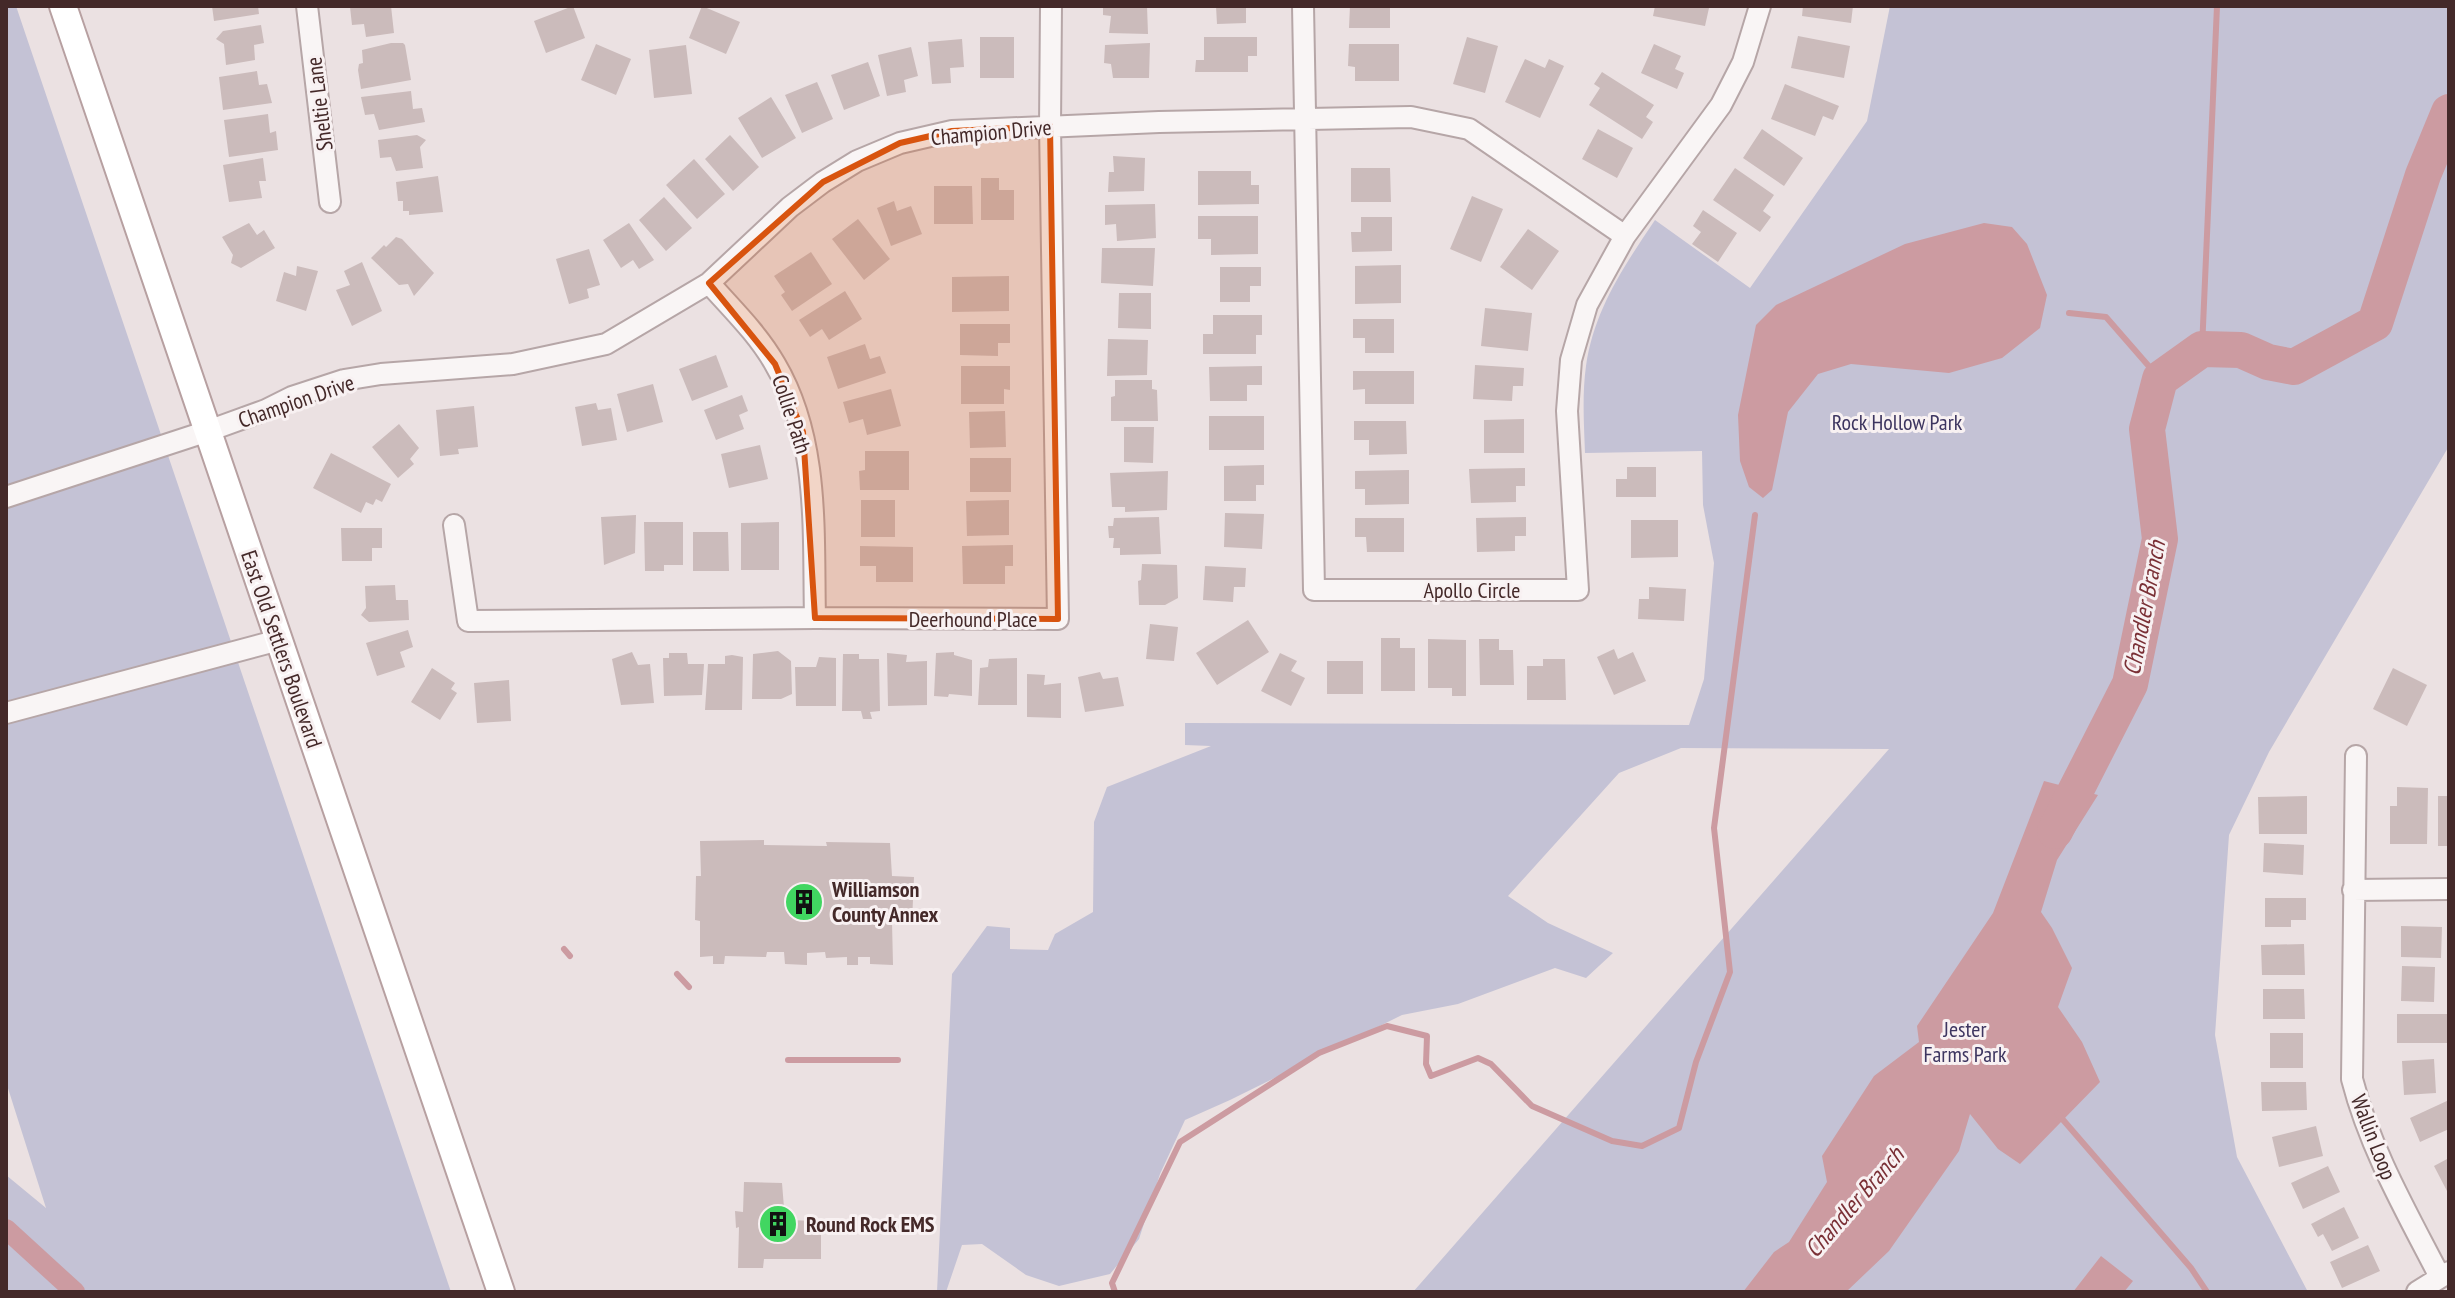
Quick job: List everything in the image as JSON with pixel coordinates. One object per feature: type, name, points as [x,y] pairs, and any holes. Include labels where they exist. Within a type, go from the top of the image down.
[{"type":"main road","name":"East Old Settlers Boulevard","points":[[63,6],[501,1292]]},
{"type":"street","name":"Sheltie Lane","points":[[307,6],[330,202]]},
{"type":"street","name":"Deerhound Place","points":[[454,525],[468,621],[1058,619],[1051,6]]},
{"type":"street","name":"Apollo Circle","points":[[1303,6],[1314,590],[1578,590],[1567,411],[1571,360],[1587,305],[1625,236],[1721,105],[1743,62],[1760,6]]},
{"type":"street","name":"Champion Drive","points":[[6,497],[208,431],[344,380],[381,374],[513,364],[606,344],[709,283],[790,207],[857,161],[900,143],[952,131],[1411,117],[1469,129],[1625,236]]},
{"type":"street","name":"Collie Path","points":[[709,283],[754,333],[775,364],[790,393],[803,432],[813,514],[815,618]]},
{"type":"street","points":[[6,713],[279,640]]},
{"type":"street","name":"Wallin Loop","points":[[2356,756],[2352,1079],[2361,1113],[2392,1185],[2444,1275]]},
{"type":"street","points":[[2353,890],[2449,889]]},
{"type":"street","points":[[2417,1292],[2444,1275]]},
{"type":"highlighted area","points":[[1050,126],[1058,619],[815,618],[803,432],[775,364],[709,283],[823,182],[900,143],[952,131]]},
{"type":"green space","points":[[6,6],[16,6],[451,1292],[6,1292],[6,1175],[46,1208],[6,1082]]},
{"type":"green space","points":[[1890,6],[2449,6],[2449,446],[2269,752],[2229,835],[2215,1035],[2237,1157],[2308,1292],[1413,1292],[1889,749],[1681,748],[1619,773],[1508,896],[1548,923],[1613,953],[1586,978],[1555,968],[1458,1004],[1402,1015],[1185,1120],[1160,1174],[1139,1239],[1110,1274],[1059,1286],[1026,1275],[982,1244],[962,1245],[946,1292],[937,1292],[952,974],[987,926],[1010,928],[1010,949],[1048,950],[1055,934],[1093,912],[1094,822],[1107,787],[1211,746],[1185,745],[1185,723],[1689,725],[1704,679],[1714,563],[1703,505],[1702,451],[1585,453],[1584,388],[1590,346],[1612,289],[1655,220],[1750,288],[1867,121]]},
{"type":"water","points":[[1984,223],[2012,227],[2027,244],[2047,295],[2040,328],[2002,358],[1949,373],[1851,364],[1818,374],[1788,412],[1772,490],[1763,498],[1749,487],[1740,461],[1738,415],[1756,325],[1776,305],[1905,244]]},
{"type":"water","points":[[2044,781],[2098,795],[2057,860],[2041,912],[2072,968],[2058,1007],[2082,1042],[2100,1082],[2020,1164],[1998,1149],[1970,1114],[1959,1151],[1889,1251],[1846,1292],[1743,1292],[1774,1252],[1789,1242],[1827,1182],[1822,1156],[1874,1076],[1919,1042],[1917,1026],[1993,913]]},
{"type":"water","points":[[2101,1256],[2133,1281],[2124,1292],[2073,1292]]},
{"type":"building","points":[[212,6],[258,6],[259,14],[214,21]]},
{"type":"building","points":[[391,6],[394,33],[366,37],[364,24],[352,25],[350,7]]},
{"type":"building","points":[[573,6],[585,38],[546,53],[534,21]]},
{"type":"building","points":[[702,6],[740,22],[726,54],[689,38]]},
{"type":"building","points":[[1103,6],[1147,6],[1148,34],[1109,33],[1111,16],[1103,15]]},
{"type":"building","points":[[1216,6],[1246,6],[1246,23],[1217,24]]},
{"type":"building","points":[[1350,6],[1390,6],[1390,28],[1349,28]]},
{"type":"building","points":[[1655,6],[1709,8],[1705,26],[1653,16]]},
{"type":"building","points":[[1803,6],[1853,6],[1851,23],[1802,16]]},
{"type":"building","points":[[261,25],[264,43],[254,45],[255,60],[226,65],[224,44],[216,39],[223,31]]},
{"type":"building","points":[[1798,36],[1850,46],[1844,78],[1791,68]]},
{"type":"building","points":[[980,37],[1014,37],[1014,78],[980,78]]},
{"type":"building","points":[[1204,37],[1257,37],[1257,56],[1248,56],[1248,72],[1195,72],[1196,60],[1204,60]]},
{"type":"building","points":[[1467,37],[1498,46],[1485,93],[1453,84]]},
{"type":"building","points":[[962,39],[964,67],[950,68],[951,83],[932,84],[928,42]]},
{"type":"building","points":[[391,43],[405,45],[411,80],[361,89],[358,70],[359,64],[363,63],[362,50]]},
{"type":"building","points":[[1150,43],[1149,78],[1113,78],[1111,64],[1104,63],[1105,45]]},
{"type":"building","points":[[596,44],[631,59],[616,95],[581,80]]},
{"type":"building","points":[[1349,44],[1399,44],[1399,81],[1355,81],[1355,67],[1348,66]]},
{"type":"building","points":[[1654,44],[1681,56],[1675,69],[1684,73],[1677,89],[1641,73]]},
{"type":"building","points":[[686,45],[692,94],[654,98],[649,50]]},
{"type":"building","points":[[911,47],[918,76],[904,80],[906,92],[887,96],[878,55]]},
{"type":"building","points":[[1525,59],[1545,68],[1549,59],[1564,66],[1540,118],[1505,102]]},
{"type":"building","points":[[868,62],[880,96],[844,110],[831,75]]},
{"type":"building","points":[[257,71],[259,85],[267,84],[272,103],[223,110],[219,77]]},
{"type":"building","points":[[1602,72],[1654,105],[1646,117],[1653,122],[1642,139],[1589,105],[1600,88],[1594,84]]},
{"type":"building","points":[[817,82],[833,119],[802,133],[785,95]]},
{"type":"building","points":[[1785,84],[1839,106],[1833,120],[1823,116],[1815,136],[1771,119]]},
{"type":"building","points":[[411,91],[413,109],[422,108],[425,122],[379,130],[374,114],[365,115],[361,97]]},
{"type":"building","points":[[771,97],[796,138],[762,158],[738,118]]},
{"type":"building","points":[[268,114],[270,133],[276,131],[278,150],[229,157],[224,120]]},
{"type":"building","points":[[1598,129],[1633,148],[1617,178],[1582,159]]},
{"type":"building","points":[[1762,129],[1803,158],[1784,186],[1743,158]]},
{"type":"building","points":[[417,135],[426,140],[420,147],[423,168],[396,171],[391,157],[380,158],[378,140]]},
{"type":"building","points":[[730,135],[759,167],[733,191],[705,159]]},
{"type":"building","points":[[1113,156],[1145,158],[1144,191],[1108,192],[1109,172],[1114,172]]},
{"type":"building","points":[[263,158],[266,181],[259,181],[262,198],[229,202],[223,165]]},
{"type":"building","points":[[694,159],[725,194],[697,219],[666,185]]},
{"type":"building","points":[[1351,168],[1390,168],[1391,202],[1351,202]]},
{"type":"building","points":[[1735,168],[1774,195],[1763,211],[1771,217],[1760,232],[1713,200]]},
{"type":"building","points":[[1198,171],[1251,171],[1251,185],[1259,185],[1259,204],[1198,205]]},
{"type":"building","points":[[438,176],[443,212],[409,215],[409,211],[403,211],[403,201],[398,201],[396,182]]},
{"type":"building","points":[[981,178],[999,178],[999,190],[1014,190],[1014,220],[981,220]]},
{"type":"building","points":[[934,186],[972,186],[973,224],[934,224]]},
{"type":"building","points":[[1472,196],[1503,209],[1481,262],[1450,249]]},
{"type":"building","points":[[664,197],[692,228],[666,251],[639,220]]},
{"type":"building","points":[[894,201],[897,211],[911,206],[922,234],[891,246],[877,208]]},
{"type":"building","points":[[1155,204],[1156,238],[1117,241],[1116,224],[1105,225],[1105,205]]},
{"type":"building","points":[[1703,210],[1737,233],[1718,262],[1692,244],[1701,232],[1693,226]]},
{"type":"building","points":[[1198,216],[1258,216],[1258,254],[1211,255],[1211,239],[1198,239]]},
{"type":"building","points":[[1361,217],[1392,217],[1392,251],[1352,252],[1351,232],[1361,232]]},
{"type":"building","points":[[858,219],[890,259],[864,280],[832,239]]},
{"type":"building","points":[[249,223],[257,235],[264,230],[275,248],[241,268],[231,263],[233,255],[222,237]]},
{"type":"building","points":[[629,223],[654,260],[639,269],[633,260],[621,268],[603,240]]},
{"type":"building","points":[[1528,229],[1559,251],[1532,290],[1500,267]]},
{"type":"building","points":[[396,237],[402,239],[434,273],[414,296],[408,284],[399,285],[371,258]]},
{"type":"building","points":[[1102,248],[1155,248],[1153,286],[1101,283]]},
{"type":"building","points":[[589,249],[600,285],[587,289],[589,298],[569,304],[556,259]]},
{"type":"building","points":[[811,252],[832,284],[792,311],[781,295],[785,292],[774,276]]},
{"type":"building","points":[[362,262],[382,311],[352,326],[336,290],[350,285],[344,271]]},
{"type":"building","points":[[1401,265],[1401,303],[1355,304],[1355,266]]},
{"type":"building","points":[[297,266],[318,271],[306,311],[276,301],[284,272],[296,276]]},
{"type":"building","points":[[1220,267],[1261,267],[1261,286],[1250,286],[1250,302],[1220,302]]},
{"type":"building","points":[[1009,276],[1009,311],[952,312],[952,277]]},
{"type":"building","points":[[845,291],[862,319],[829,340],[822,329],[810,337],[799,320]]},
{"type":"building","points":[[1119,293],[1151,293],[1151,329],[1118,328]]},
{"type":"building","points":[[1485,308],[1532,313],[1528,351],[1481,346]]},
{"type":"building","points":[[1213,315],[1262,315],[1262,335],[1256,335],[1256,354],[1203,354],[1203,334],[1213,334]]},
{"type":"building","points":[[1353,319],[1394,319],[1394,353],[1365,353],[1365,338],[1353,338]]},
{"type":"building","points":[[960,324],[1010,324],[1010,343],[998,343],[998,356],[960,355]]},
{"type":"building","points":[[1108,339],[1148,340],[1147,375],[1107,376]]},
{"type":"building","points":[[865,344],[870,359],[880,356],[886,373],[838,389],[827,357]]},
{"type":"building","points":[[716,355],[728,387],[692,401],[679,369]]},
{"type":"building","points":[[1475,365],[1524,368],[1523,386],[1513,386],[1512,401],[1473,399]]},
{"type":"building","points":[[961,366],[1010,366],[1010,390],[1004,389],[1004,404],[961,404]]},
{"type":"building","points":[[1262,366],[1262,385],[1247,385],[1247,401],[1210,401],[1209,367]]},
{"type":"building","points":[[1353,371],[1414,371],[1414,404],[1365,404],[1365,389],[1353,390]]},
{"type":"building","points":[[1115,380],[1152,380],[1152,389],[1157,390],[1158,421],[1111,421]]},
{"type":"building","points":[[653,384],[663,422],[627,432],[617,394]]},
{"type":"building","points":[[891,389],[901,426],[867,435],[863,419],[849,423],[843,402]]},
{"type":"building","points":[[742,395],[748,411],[739,415],[744,429],[716,440],[704,410]]},
{"type":"building","points":[[596,403],[598,410],[611,408],[617,440],[582,446],[575,407]]},
{"type":"building","points":[[474,406],[478,447],[458,449],[459,454],[440,456],[436,410]]},
{"type":"building","points":[[1005,411],[1006,447],[970,448],[969,412]]},
{"type":"building","points":[[1209,416],[1264,416],[1264,450],[1209,450]]},
{"type":"building","points":[[1524,419],[1524,453],[1484,453],[1484,420]]},
{"type":"building","points":[[1354,421],[1406,421],[1407,454],[1369,455],[1369,440],[1354,440]]},
{"type":"building","points":[[399,424],[419,448],[410,459],[414,464],[398,478],[372,447]]},
{"type":"building","points":[[1124,427],[1154,427],[1153,463],[1124,462]]},
{"type":"building","points":[[760,445],[768,479],[729,488],[721,454]]},
{"type":"building","points":[[865,451],[909,451],[909,490],[860,490],[859,471],[865,470]]},
{"type":"building","points":[[331,453],[391,484],[382,502],[376,499],[373,505],[366,502],[361,513],[313,488]]},
{"type":"building","points":[[970,458],[1011,458],[1011,492],[970,492]]},
{"type":"building","points":[[1264,465],[1264,485],[1256,485],[1256,501],[1224,501],[1224,466]]},
{"type":"building","points":[[1627,467],[1656,467],[1656,497],[1616,497],[1616,479],[1627,479]]},
{"type":"building","points":[[1525,468],[1525,486],[1516,486],[1516,502],[1471,503],[1469,469]]},
{"type":"building","points":[[1409,470],[1409,504],[1365,505],[1365,489],[1355,489],[1355,471]]},
{"type":"building","points":[[1168,471],[1167,510],[1125,512],[1125,507],[1112,507],[1110,473]]},
{"type":"building","points":[[861,500],[895,500],[895,537],[861,537]]},
{"type":"building","points":[[1009,500],[1009,535],[967,536],[966,501]]},
{"type":"building","points":[[1225,513],[1264,514],[1262,549],[1224,547]]},
{"type":"building","points":[[636,515],[635,553],[604,565],[601,517]]},
{"type":"building","points":[[1159,517],[1161,554],[1120,555],[1120,548],[1113,548],[1114,538],[1109,538],[1108,526],[1113,526],[1114,518]]},
{"type":"building","points":[[1526,517],[1526,536],[1515,536],[1515,551],[1477,552],[1476,518]]},
{"type":"building","points":[[1355,518],[1404,518],[1404,552],[1367,552],[1366,537],[1355,537]]},
{"type":"building","points":[[1631,520],[1678,520],[1678,557],[1631,558]]},
{"type":"building","points":[[644,522],[683,522],[683,565],[664,565],[664,571],[645,571]]},
{"type":"building","points":[[779,522],[779,570],[741,570],[741,523]]},
{"type":"building","points":[[341,528],[382,528],[382,548],[372,548],[372,561],[342,561]]},
{"type":"building","points":[[693,532],[728,532],[729,571],[693,571]]},
{"type":"building","points":[[1013,545],[1013,566],[1005,566],[1005,584],[963,584],[962,546]]},
{"type":"building","points":[[860,546],[913,547],[913,582],[876,582],[876,566],[860,566]]},
{"type":"building","points":[[1142,564],[1177,565],[1178,598],[1165,605],[1139,605],[1138,581],[1141,580]]},
{"type":"building","points":[[1205,566],[1246,568],[1245,587],[1234,587],[1233,602],[1203,600]]},
{"type":"building","points":[[395,585],[396,600],[408,600],[409,620],[369,622],[361,615],[366,608],[365,586]]},
{"type":"building","points":[[1649,587],[1686,589],[1684,621],[1638,619],[1639,599],[1649,599]]},
{"type":"building","points":[[1248,620],[1269,652],[1217,685],[1196,653]]},
{"type":"building","points":[[1150,624],[1178,627],[1174,661],[1146,659]]},
{"type":"building","points":[[408,630],[413,647],[400,652],[405,667],[377,676],[366,643]]},
{"type":"building","points":[[1381,638],[1400,638],[1400,648],[1415,648],[1415,691],[1381,691]]},
{"type":"building","points":[[1428,639],[1466,640],[1466,696],[1452,696],[1452,688],[1428,688]]},
{"type":"building","points":[[1479,639],[1499,639],[1499,650],[1513,650],[1514,685],[1480,685]]},
{"type":"building","points":[[1614,649],[1618,659],[1633,652],[1646,681],[1614,695],[1597,657]]},
{"type":"building","points":[[778,651],[791,661],[792,694],[781,699],[752,699],[753,654]]},
{"type":"building","points":[[632,652],[638,665],[650,664],[654,703],[621,705],[612,659]]},
{"type":"building","points":[[954,652],[954,655],[972,660],[972,696],[934,696],[936,653]]},
{"type":"building","points":[[669,653],[687,653],[688,664],[704,664],[702,695],[664,696],[663,658],[669,658]]},
{"type":"building","points":[[887,653],[907,655],[906,662],[927,661],[927,705],[888,706]]},
{"type":"building","points":[[1280,653],[1297,661],[1291,671],[1305,678],[1291,706],[1261,691]]},
{"type":"building","points":[[843,654],[859,654],[859,659],[879,659],[880,711],[870,712],[872,719],[863,719],[861,711],[842,711]]},
{"type":"building","points":[[725,656],[743,657],[742,710],[705,710],[708,664],[725,664]]},
{"type":"building","points":[[819,657],[836,658],[836,706],[796,706],[795,667],[816,667]]},
{"type":"building","points":[[1017,658],[1017,705],[978,705],[980,668],[988,667],[989,659]]},
{"type":"building","points":[[1543,659],[1565,659],[1566,700],[1527,700],[1527,666],[1543,666]]},
{"type":"building","points":[[1327,661],[1363,661],[1363,694],[1327,694]]},
{"type":"building","points":[[432,668],[455,683],[451,689],[457,693],[440,720],[411,702]]},
{"type":"building","points":[[2393,668],[2427,685],[2407,726],[2373,709]]},
{"type":"building","points":[[1100,672],[1103,679],[1118,677],[1124,706],[1085,712],[1078,677]]},
{"type":"building","points":[[1027,674],[1045,675],[1044,685],[1061,683],[1061,718],[1027,717]]},
{"type":"building","points":[[509,680],[511,721],[477,723],[474,683]]},
{"type":"building","points":[[2397,787],[2428,788],[2427,844],[2390,844],[2390,806],[2397,806]]},
{"type":"building","points":[[2307,796],[2307,834],[2259,834],[2258,797]]},
{"type":"building","points":[[2438,796],[2449,796],[2449,846],[2438,846]]},
{"type":"building","name":"Williamson County Annex","points":[[764,840],[764,845],[890,843],[892,876],[914,877],[912,922],[892,922],[893,965],[870,964],[870,957],[858,957],[858,965],[847,965],[847,957],[826,958],[825,952],[807,953],[807,965],[785,964],[784,952],[767,952],[766,957],[725,956],[724,964],[713,964],[713,956],[700,957],[700,921],[695,920],[696,876],[701,876],[700,841]]},
{"type":"building","points":[[2264,843],[2304,845],[2303,875],[2263,872]]},
{"type":"building","points":[[2265,898],[2306,898],[2306,920],[2291,920],[2291,927],[2265,927]]},
{"type":"building","points":[[2401,926],[2442,927],[2441,958],[2401,957]]},
{"type":"building","points":[[2304,944],[2305,975],[2262,975],[2261,945]]},
{"type":"building","points":[[2402,966],[2435,967],[2434,1002],[2401,1001]]},
{"type":"building","points":[[2263,989],[2304,989],[2305,1019],[2263,1019]]},
{"type":"building","points":[[2397,1014],[2449,1014],[2449,1043],[2397,1043]]},
{"type":"building","points":[[2270,1033],[2303,1033],[2303,1068],[2270,1068]]},
{"type":"building","points":[[2434,1059],[2436,1093],[2404,1095],[2402,1061]]},
{"type":"building","points":[[2261,1082],[2306,1082],[2307,1110],[2262,1111]]},
{"type":"building","points":[[2449,1100],[2449,1129],[2420,1142],[2410,1118]]},
{"type":"building","points":[[2316,1126],[2323,1156],[2279,1167],[2272,1137]]},
{"type":"building","points":[[2449,1158],[2449,1190],[2447,1191],[2434,1166]]},
{"type":"building","points":[[2328,1166],[2340,1192],[2303,1209],[2291,1183]]},
{"type":"building","name":"Round Rock EMS","points":[[744,1182],[782,1183],[785,1220],[821,1221],[821,1259],[764,1259],[763,1268],[738,1268],[739,1227],[736,1228],[735,1211],[743,1212]]},
{"type":"building","points":[[2344,1207],[2359,1238],[2332,1251],[2323,1234],[2318,1237],[2311,1224]]},
{"type":"building","points":[[2368,1245],[2380,1271],[2342,1288],[2330,1262]]},
{"type":"waterway","points":[[2202,349],[2217,6]]},
{"type":"waterway","name":"Chandler Branch","points":[[2055,831],[2130,684],[2160,539],[2147,429],[2160,379],[2202,349],[2241,350],[2268,362],[2294,367],[2375,323],[2423,175],[2449,112]]},
{"type":"waterway","points":[[2069,313],[2106,317],[2160,379]]},
{"type":"waterway","points":[[1115,1292],[1112,1283],[1180,1142],[1319,1053],[1387,1026],[1427,1036],[1426,1064],[1431,1076],[1478,1058],[1491,1064],[1532,1106],[1612,1141],[1642,1146],[1679,1128],[1696,1062],[1730,972],[1714,828],[1755,515]]},
{"type":"waterway","points":[[564,949],[570,956]]},
{"type":"waterway","points":[[677,974],[689,987]]},
{"type":"waterway","points":[[788,1060],[898,1060]]},
{"type":"waterway","points":[[2058,1114],[2191,1268],[2207,1292]]},
{"type":"waterway","points":[[6,1229],[75,1292]]},
{"type":"place","name":"Williamson County Annex","points":[[804,902]]},
{"type":"place","name":"Round Rock EMS","points":[[778,1224]]},
{"type":"park label","name":"Rock Hollow Park","points":[[1897,422]]},
{"type":"park label","name":"Jester Farms Park","points":[[1965,1042]]}]
